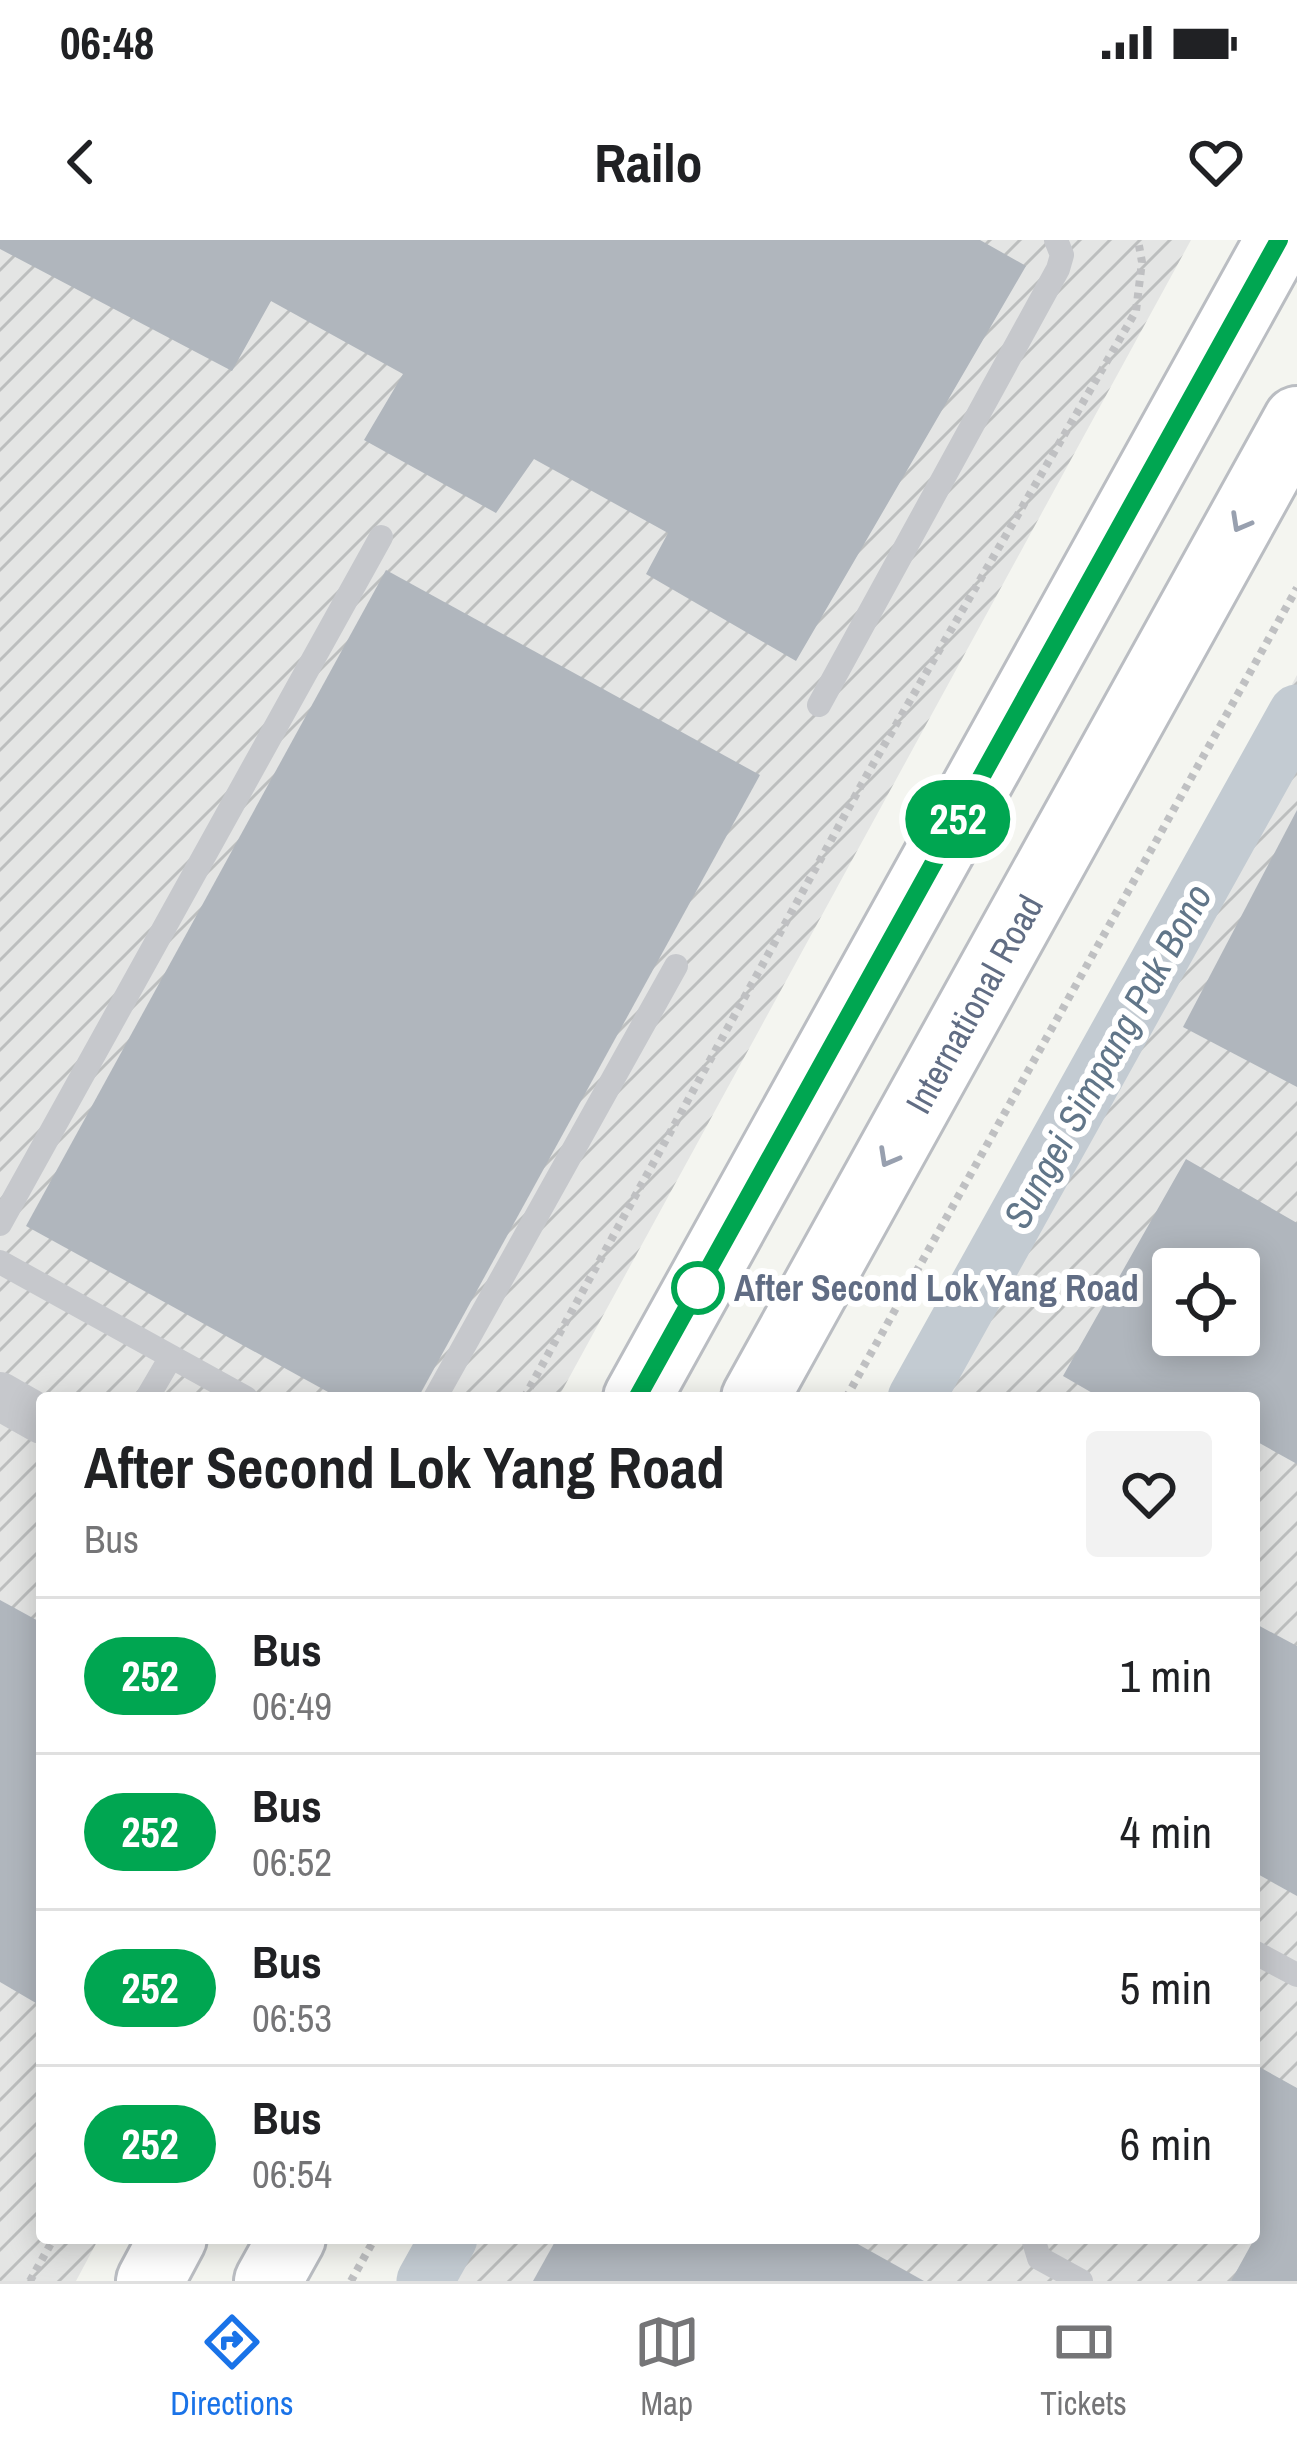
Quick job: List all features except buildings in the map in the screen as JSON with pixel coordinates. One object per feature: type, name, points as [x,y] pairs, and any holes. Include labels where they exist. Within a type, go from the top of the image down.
[{"type":"main road","points":[[641,1392],[1280,240]]},
{"type":"main road","name":"International Road","points":[[758,1392],[1297,420]]},
{"type":"main road","points":[[150,2281],[170,2244]]},
{"type":"main road","points":[[268,2281],[289,2244]]},
{"type":"street","points":[[0,1396],[36,1417]]},
{"type":"lane","points":[[819,705],[1058,269],[1062,255],[1056,240]]},
{"type":"lane","points":[[0,1224],[381,536]]},
{"type":"lane","points":[[438,1392],[676,966]]},
{"type":"lane","points":[[0,1262],[235,1392]]},
{"type":"lane","points":[[151,1392],[171,1357]]},
{"type":"lane","points":[[1260,1955],[1297,1975]]},
{"type":"lane","points":[[1035,2244],[1040,2258],[1081,2281]]},
{"type":"path","points":[[527,1392],[868,773],[1136,311],[1142,262],[1138,240]]},
{"type":"path","points":[[849,1392],[1297,588]]},
{"type":"path","points":[[30,2281],[51,2244]]},
{"type":"path","points":[[350,2281],[372,2244]]},
{"type":"shaded area","points":[[0,240],[1191,240],[561,1392],[36,1392],[36,2244],[96,2244],[76,2281],[0,2281]]},
{"type":"shaded area","points":[[1297,675],[1297,2281],[423,2281],[443,2244],[1260,2244],[1260,1392],[907,1392]]},
{"type":"waterway","name":"Sungei Simpang Pak Bono","points":[[919,1392],[1297,713]]},
{"type":"waterway","name":"Sungei Simpang Pak Bono","points":[[425,2281],[446,2244]]},
{"type":"bus line","name":"252","points":[[640,1392],[1279,240]]},
{"type":"place","name":"After Second Lok Yang Road","points":[[698,1288]]}]
